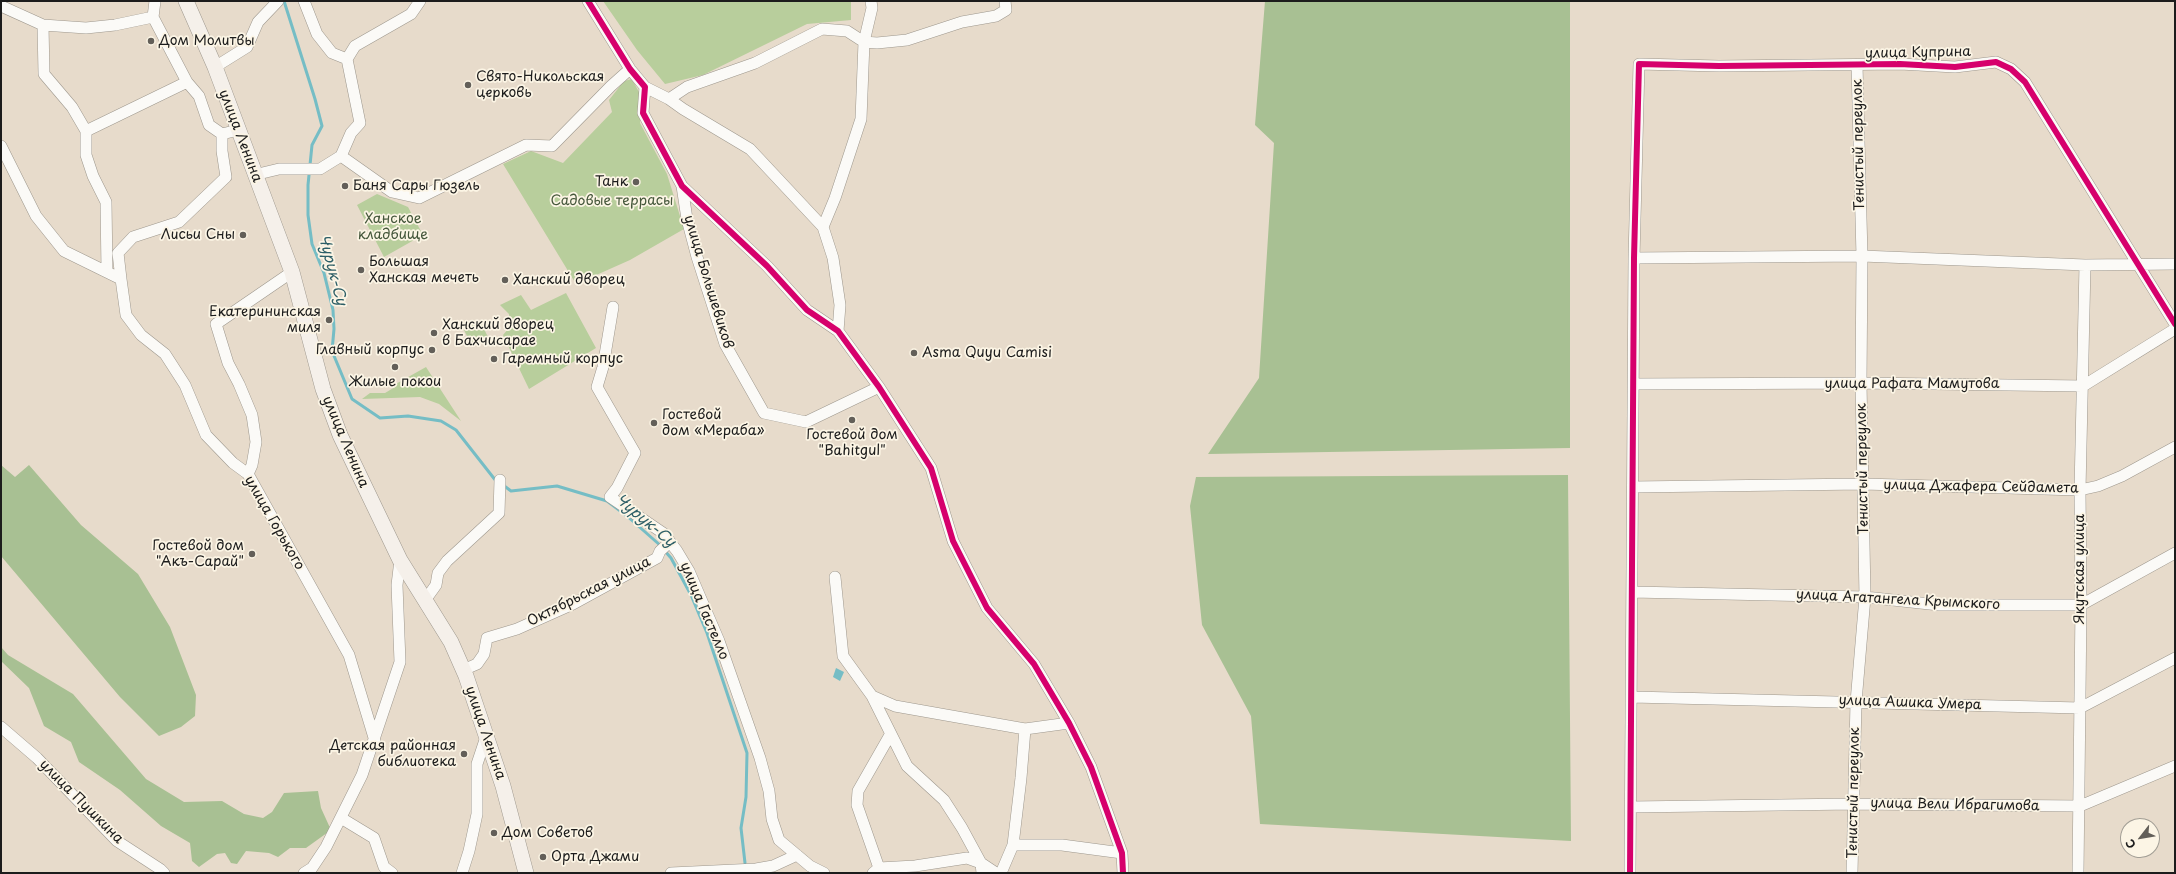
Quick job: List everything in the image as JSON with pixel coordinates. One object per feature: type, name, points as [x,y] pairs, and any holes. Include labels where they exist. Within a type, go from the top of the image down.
[{"type":"main road","name":"улица Ленина","points":[[186,1],[215,68],[254,175],[292,272],[328,402],[366,491],[400,560],[452,642],[463,670],[487,734],[503,786],[526,873]]},
{"type":"street","points":[[155,1],[153,17],[187,82],[199,96],[210,125],[222,134],[238,130]]},
{"type":"street","points":[[215,68],[247,47],[258,22],[277,1]]},
{"type":"street","points":[[304,1],[317,34],[332,53],[347,59]]},
{"type":"street","points":[[254,175],[279,169],[320,169],[341,156],[351,133],[360,123],[347,59],[355,46],[411,14],[420,1]]},
{"type":"street","points":[[588,1],[630,69],[645,87],[669,99],[750,149],[823,227],[833,258],[840,305],[838,331]]},
{"type":"street","points":[[669,99],[687,87],[755,63],[822,29],[847,31],[864,42],[877,43],[907,40],[962,22],[996,16],[1006,10],[1006,1]]},
{"type":"street","points":[[823,227],[835,198],[861,120],[864,42],[874,3]]},
{"type":"street","points":[[1,6],[43,25],[86,28],[115,26],[153,17]]},
{"type":"street","points":[[43,25],[44,74],[72,107],[86,131],[86,155],[93,176],[106,202],[107,271]]},
{"type":"street","name":"улица Куприна","points":[[1634,258],[1639,64],[1900,64],[1955,67],[1996,62],[2011,69],[2025,82],[2175,324]]},
{"type":"street","name":"Тенистый переулок","points":[[1852,873],[1856,702],[1865,597],[1861,383],[1862,256],[1857,65]]},
{"type":"street","points":[[341,156],[392,192],[419,198],[526,145],[552,146],[611,86],[630,69]]},
{"type":"street","points":[[86,131],[187,82]]},
{"type":"street","points":[[645,87],[643,113],[682,186],[767,266],[807,310],[838,331],[879,387],[931,468],[953,541],[987,608],[1034,664],[1069,723],[1091,767],[1122,853],[1122,873]]},
{"type":"street","name":"улица Горького","points":[[222,134],[222,151],[226,177],[179,222],[133,237],[118,253],[126,315],[142,335],[165,354],[185,385],[206,435],[233,463],[248,474],[350,655],[375,741]]},
{"type":"street","points":[[1,146],[36,216],[64,251],[90,266],[107,271],[121,279]]},
{"type":"street","name":"улица Большевиков","points":[[682,186],[687,219],[725,344],[739,372],[764,413],[806,422],[879,387]]},
{"type":"street","points":[[1630,873],[1634,258],[1862,256],[2085,265],[2139,266],[2175,264]]},
{"type":"street","name":"Якутская улица","points":[[2078,873],[2080,806],[2080,490],[2085,265]]},
{"type":"street","points":[[248,474],[252,465],[256,442],[252,415],[228,363],[216,324],[292,272]]},
{"type":"street","name":"улица Гастелло","points":[[613,307],[604,367],[597,387],[635,453],[617,488],[610,497],[663,533],[666,546],[689,571],[719,641],[760,758],[769,792],[772,819],[779,840],[810,866],[824,873]]},
{"type":"street","points":[[2083,386],[2175,329]]},
{"type":"street","name":"улица Рафата Мамутова","points":[[1634,384],[1861,383],[2083,386]]},
{"type":"street","name":"улица Джафера Сейдамета","points":[[1633,487],[1863,484],[2080,490],[2098,486],[2122,476],[2175,447]]},
{"type":"street","points":[[426,599],[436,585],[438,573],[447,561],[499,513],[500,483]]},
{"type":"street","name":"Октябрьская улица","points":[[463,670],[477,664],[484,654],[487,638],[517,629],[573,604],[657,558],[666,546]]},
{"type":"street","name":"улица Агатангела Крымского","points":[[1632,592],[1865,597],[1939,605],[2081,605],[2175,554]]},
{"type":"street","points":[[304,873],[312,868],[323,852],[362,775],[375,741],[400,662],[397,585],[400,560]]},
{"type":"street","points":[[835,577],[843,656],[872,696],[890,735],[907,766],[944,800],[962,828],[981,868]]},
{"type":"street","name":"улица Ашика Умера","points":[[1632,697],[2080,708],[2175,658]]},
{"type":"street","points":[[872,696],[895,706],[1025,729],[1069,723]]},
{"type":"street","name":"улица Пушкина","points":[[1,727],[37,758],[117,841],[164,873]]},
{"type":"street","points":[[1001,873],[1013,845],[1025,729]]},
{"type":"street","points":[[462,873],[469,851],[476,814],[477,764],[487,734]]},
{"type":"street","points":[[890,735],[858,791],[857,805],[876,871],[967,858],[981,868],[996,873]]},
{"type":"street","name":"улица Вели Ибрагимова","points":[[1631,807],[1854,804],[2080,806],[2175,766]]},
{"type":"street","points":[[340,818],[374,838],[384,868],[392,873]]},
{"type":"street","points":[[1013,845],[1062,845],[1122,853]]},
{"type":"street","points":[[678,873],[775,869],[797,855]]},
{"type":"green space","points":[[603,1],[851,1],[851,20],[807,24],[703,75],[665,84],[637,50]]},
{"type":"green space","points":[[1265,1],[1570,1],[1570,448],[1208,454],[1259,378],[1274,143],[1255,125]]},
{"type":"green space","name":"Садовые террасы","points":[[632,79],[640,94],[640,123],[667,174],[684,229],[630,260],[576,284],[503,164],[531,151],[563,163],[612,112],[609,100],[624,81]]},
{"type":"green space","name":"Ханское кладбище","points":[[377,194],[408,207],[423,235],[384,257],[357,205]]},
{"type":"green space","points":[[566,293],[596,348],[529,389],[503,335],[509,328],[509,314],[500,305],[521,295],[531,310]]},
{"type":"green space","points":[[480,321],[488,337],[472,346],[464,330]]},
{"type":"green space","points":[[426,367],[461,421],[439,404],[420,397],[362,399],[370,393],[385,393],[395,387],[394,385]]},
{"type":"green space","points":[[1,465],[15,477],[29,465],[81,525],[138,574],[170,627],[196,695],[195,716],[181,727],[159,736],[120,697],[1,556]]},
{"type":"green space","points":[[1568,475],[1571,841],[1260,824],[1251,716],[1202,625],[1190,506],[1196,477]]},
{"type":"green space","points":[[1,647],[8,655],[73,694],[146,779],[184,802],[222,801],[244,814],[263,818],[272,812],[284,793],[318,791],[321,808],[331,830],[306,848],[290,848],[278,857],[269,853],[246,851],[237,864],[231,863],[225,853],[217,854],[199,867],[192,861],[190,843],[161,826],[120,790],[79,762],[71,742],[44,726],[29,688],[1,661]]},
{"type":"water","points":[[836,668],[844,672],[840,681],[833,677]]},
{"type":"waterway","name":"Чурук-Су","points":[[284,1],[322,126],[312,145],[308,185],[308,215],[312,244],[324,273],[333,310],[334,329],[332,351],[352,399],[380,418],[408,416],[441,421],[456,430],[496,481]]},
{"type":"waterway","name":"Чурук-Су","points":[[503,485],[511,491],[557,486],[607,501],[627,516],[661,546]]},
{"type":"waterway","name":"Чурук-Су","points":[[664,550],[671,558],[691,595],[707,633],[747,753],[746,797],[741,828],[745,863]]},
{"type":"cycle path","points":[[588,1],[630,69],[645,87],[643,113],[682,186],[767,266],[807,310],[838,331],[879,387],[931,468],[953,541],[987,608],[1034,664],[1069,723],[1091,767],[1122,853],[1123,873]]},
{"type":"cycle path","points":[[1630,873],[1634,258],[1639,64],[1719,66],[1900,64],[1955,67],[1996,62],[2011,69],[2025,82],[2175,324]]},
{"type":"place","name":"Дом Молитвы","points":[[151,41]]},
{"type":"place","name":"Свято-Никольская церковь","points":[[468,85]]},
{"type":"place","name":"Танк","points":[[636,182]]},
{"type":"place","name":"Баня Сары Гюзель","points":[[345,186]]},
{"type":"place","name":"Лисьи Сны","points":[[243,235]]},
{"type":"place","name":"Большая Ханская мечеть","points":[[361,270]]},
{"type":"place","name":"Ханский дворец","points":[[505,280]]},
{"type":"place","name":"Екатерининская миля","points":[[329,320]]},
{"type":"place","name":"Ханский дворец в Бахчисарае","points":[[434,333]]},
{"type":"place","name":"Главный корпус","points":[[432,350]]},
{"type":"place","name":"Asma Quyu Camisi","points":[[914,353]]},
{"type":"place","name":"Гаремный корпус","points":[[494,359]]},
{"type":"place","name":"Жилые покои","points":[[395,367]]},
{"type":"place","name":"Гостевой дом \"Bahitgul\"","points":[[852,420]]},
{"type":"place","name":"Гостевой дом «Мераба»","points":[[654,423]]},
{"type":"place","name":"Гостевой дом \"Акъ-Сарай\"","points":[[252,554]]},
{"type":"place","name":"Детская районная библиотека","points":[[464,754]]},
{"type":"place","name":"Дом Советов","points":[[494,833]]},
{"type":"place","name":"Орта Джами","points":[[543,857]]}]
